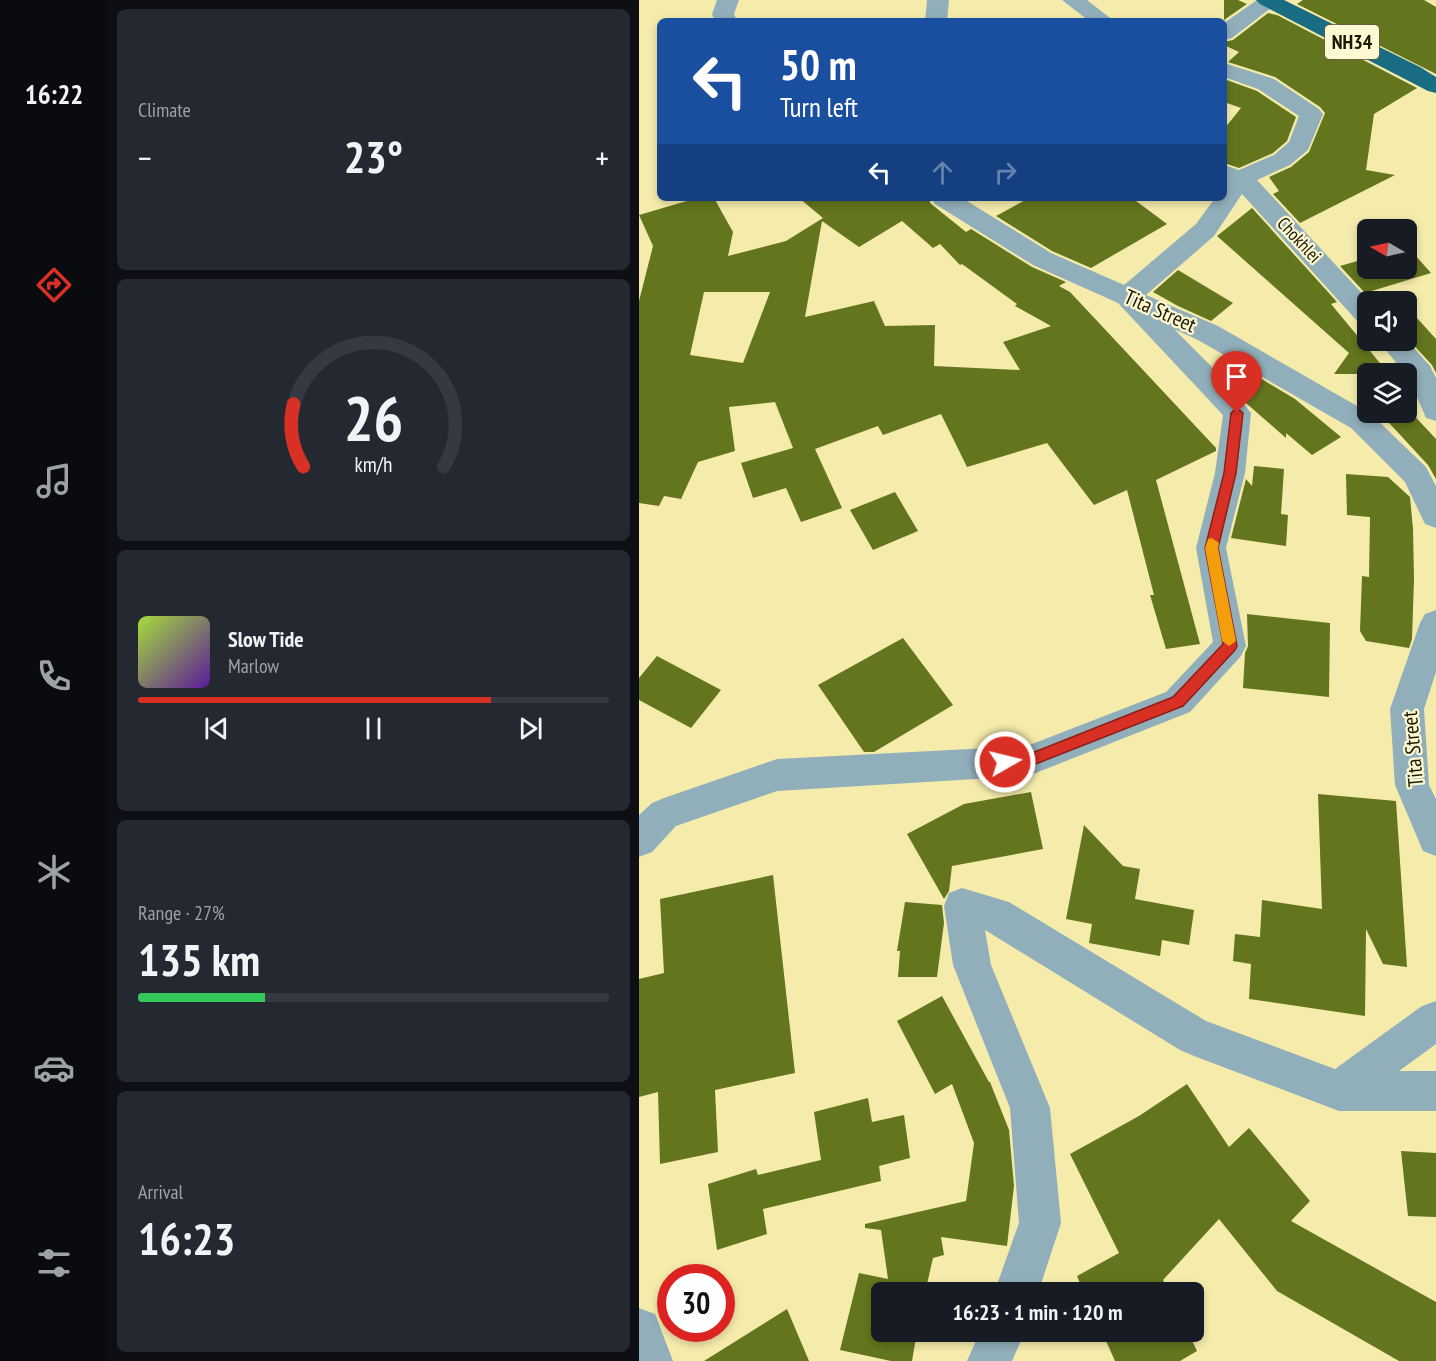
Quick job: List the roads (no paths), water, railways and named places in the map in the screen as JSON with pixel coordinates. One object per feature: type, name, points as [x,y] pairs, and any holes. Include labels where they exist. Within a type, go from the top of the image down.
[{"type":"highway","name":"NH34","points":[[1268,0],[1436,86]]},
{"type":"street","points":[[725,18],[723,14],[728,0]]},
{"type":"street","points":[[936,18],[938,0]]},
{"type":"street","points":[[1073,0],[1099,18]]},
{"type":"street","points":[[1227,31],[1268,0]]},
{"type":"street","points":[[1227,71],[1266,84],[1311,114],[1300,145],[1282,160],[1232,176]]},
{"type":"street","name":"Chokhlei","points":[[1232,176],[1357,305]]},
{"type":"street","name":"Tita Street","points":[[949,201],[1042,259],[1208,333],[1361,421],[1416,475],[1436,516]]},
{"type":"street","points":[[639,840],[664,814],[777,775],[1028,761],[1178,702],[1230,646],[1211,548],[1230,473],[1237,413],[1213,383],[1165,338],[1127,297],[1205,230],[1220,201]]},
{"type":"street","points":[[1402,351],[1428,378],[1436,411]]},
{"type":"street","name":"Tita Street","points":[[1436,623],[1407,709],[1412,785],[1436,839]]},
{"type":"street","points":[[1020,1282],[1040,1223],[1031,1108],[972,965],[962,906],[996,915],[1194,1036],[1339,1092],[1436,1091]]},
{"type":"street","points":[[1339,1092],[1436,1020]]},
{"type":"street","points":[[639,1330],[651,1361]]},
{"type":"street","points":[[989,1361],[998,1342]]}]
